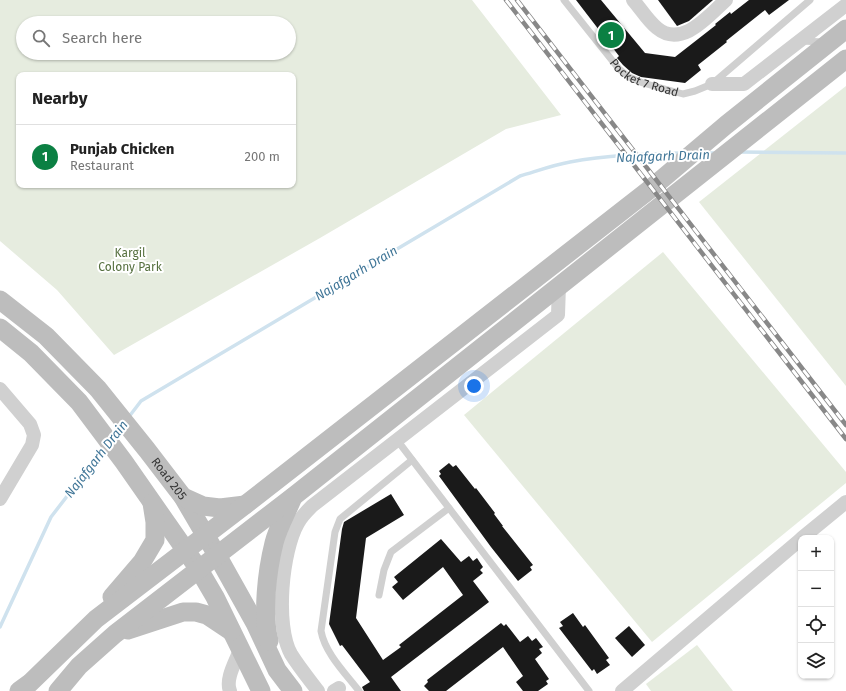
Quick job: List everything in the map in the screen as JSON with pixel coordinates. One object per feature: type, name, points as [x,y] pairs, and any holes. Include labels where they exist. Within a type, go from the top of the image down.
[{"type":"street","points":[[633,0],[656,28],[664,33],[672,35],[682,34],[693,29],[726,0]]},
{"type":"street","name":"Pocket 7 Road","points":[[712,84],[744,84],[846,5]]},
{"type":"street","points":[[19,691],[30,683],[96,619],[245,506],[649,190],[726,124],[846,29]]},
{"type":"street","points":[[58,691],[80,666],[115,634],[198,568],[294,496],[559,284],[846,58]]},
{"type":"street","points":[[318,691],[291,653],[284,635],[282,601],[287,551],[298,522],[312,506],[558,315],[559,284]]},
{"type":"street","name":"Road 205","points":[[0,300],[46,336],[98,389],[148,450],[182,497],[206,535],[255,623],[277,670],[293,691]]},
{"type":"street","points":[[0,328],[31,353],[79,402],[124,462],[186,550],[215,596],[260,691]]},
{"type":"street","points":[[0,389],[30,424],[34,435],[32,445],[0,499]]},
{"type":"street","points":[[277,670],[267,632],[266,591],[275,542],[294,496]]},
{"type":"street","points":[[182,497],[204,506],[220,508],[245,506]]},
{"type":"street","points":[[96,619],[120,587],[142,562],[155,540],[155,522],[152,502]]},
{"type":"street","points":[[805,535],[846,502]]},
{"type":"street","points":[[628,689],[798,541]]},
{"type":"street","points":[[115,634],[183,612],[196,612],[207,615],[232,632]]},
{"type":"street","points":[[230,691],[229,680],[240,650]]},
{"type":"lane","name":"Pocket 7 Road","points":[[564,0],[619,69],[629,77],[642,83],[683,94],[712,84]]},
{"type":"lane","points":[[712,84],[810,0]]},
{"type":"lane","points":[[798,41],[831,42]]},
{"type":"lane","points":[[397,440],[589,691]]},
{"type":"lane","points":[[358,691],[341,686],[320,631],[335,532],[340,519],[412,460]]},
{"type":"lane","points":[[378,595],[384,570],[391,552],[449,508]]},
{"type":"green space","name":"Kargil Colony Park","points":[[0,0],[472,0],[561,115],[506,129],[320,238],[114,355],[57,290],[0,241]]},
{"type":"green space","points":[[846,86],[846,386],[699,202]]},
{"type":"green space","points":[[663,252],[846,472],[846,483],[652,642],[464,415]]},
{"type":"green space","points":[[697,645],[733,691],[651,691],[646,684]]},
{"type":"building","points":[[576,0],[601,0],[645,53],[675,57],[730,12],[731,14],[749,0],[789,0],[769,15],[765,10],[726,41],[727,42],[698,65],[701,70],[685,83],[641,77],[632,73],[617,58],[619,56]]},
{"type":"building","points":[[658,0],[713,0],[689,21],[677,26]]},
{"type":"building","points":[[449,463],[453,467],[456,465],[475,489],[476,488],[495,513],[494,514],[502,526],[533,565],[530,567],[532,570],[518,581],[439,476],[441,474],[439,471]]},
{"type":"building","points":[[391,494],[404,515],[366,538],[356,618],[383,660],[401,647],[399,645],[463,595],[443,567],[403,600],[392,587],[398,582],[394,577],[441,539],[461,562],[469,556],[473,561],[477,558],[483,567],[480,570],[483,573],[473,581],[489,602],[391,677],[401,691],[364,691],[362,687],[370,682],[342,645],[340,646],[329,624],[342,529],[344,522]]},
{"type":"building","points":[[573,613],[583,627],[585,625],[609,658],[606,660],[610,665],[597,674],[594,669],[592,671],[559,628],[563,626],[560,622]]},
{"type":"building","points":[[501,623],[504,626],[506,624],[520,642],[528,636],[532,641],[536,638],[543,647],[539,649],[542,653],[535,659],[549,679],[546,681],[548,684],[538,691],[523,691],[516,682],[523,676],[503,647],[446,691],[429,691],[424,686],[428,682],[427,680]]},
{"type":"building","points":[[629,626],[645,645],[632,657],[615,638]]},
{"type":"waterway","name":"Najafgarh Drain","points":[[739,152],[846,153]]},
{"type":"waterway","name":"Najafgarh Drain","points":[[128,418],[141,401],[520,176],[570,162],[626,155],[681,153]]},
{"type":"waterway","name":"Najafgarh Drain","points":[[703,153],[717,153]]},
{"type":"waterway","name":"Najafgarh Drain","points":[[113,437],[121,426]]},
{"type":"waterway","name":"Najafgarh Drain","points":[[0,627],[51,517],[105,447]]},
{"type":"railway","points":[[506,0],[846,439]]},
{"type":"railway","points":[[517,0],[846,425]]},
{"type":"place","name":"Punjab Chicken","points":[[611,35]]}]
